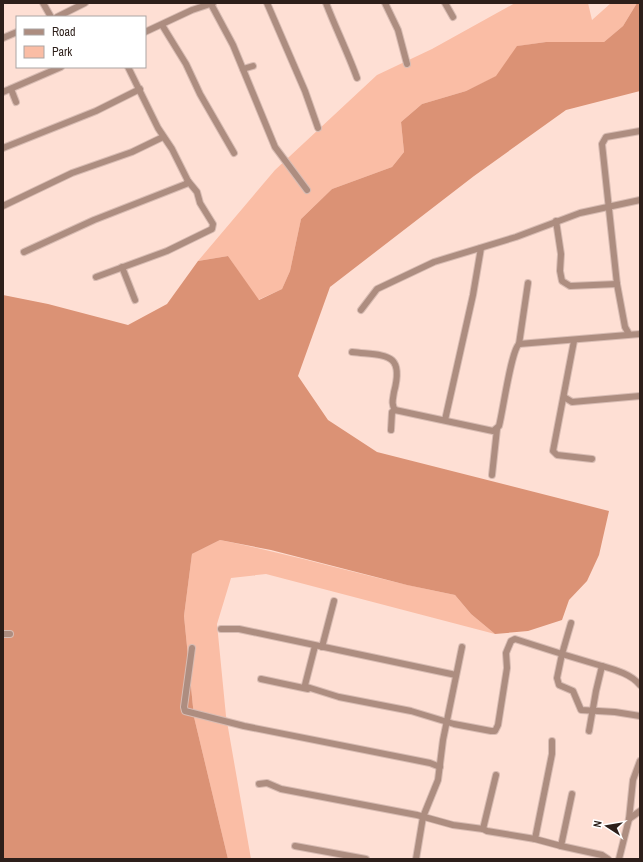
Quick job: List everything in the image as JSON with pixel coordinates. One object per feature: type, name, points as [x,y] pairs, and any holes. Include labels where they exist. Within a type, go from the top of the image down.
[{"type":"street","points":[[43,3],[50,16]]},
{"type":"street","points":[[59,16],[84,3]]},
{"type":"street","points":[[146,32],[192,10],[212,3],[243,69],[275,147],[307,190]]},
{"type":"street","points":[[267,3],[305,91],[318,128]]},
{"type":"street","points":[[326,3],[338,34],[346,48],[357,78]]},
{"type":"street","points":[[385,3],[398,30],[407,64]]},
{"type":"street","points":[[445,3],[453,17]]},
{"type":"street","points":[[162,25],[186,64],[200,94],[234,153]]},
{"type":"street","points":[[3,38],[16,32]]},
{"type":"street","points":[[243,69],[253,66]]},
{"type":"street","points":[[3,92],[59,68]]},
{"type":"street","points":[[96,276],[167,251],[212,229],[213,224],[200,203],[197,192],[188,181],[172,149],[158,128],[129,68]]},
{"type":"street","points":[[11,89],[16,102]]},
{"type":"street","points":[[3,148],[96,111],[140,89]]},
{"type":"street","points":[[629,334],[625,327],[617,284],[602,141],[606,137],[640,131]]},
{"type":"street","points":[[3,206],[72,173],[132,152],[163,137]]},
{"type":"street","points":[[24,252],[94,220],[186,184],[188,181]]},
{"type":"street","points":[[361,310],[377,289],[434,262],[516,237],[556,221],[608,206],[640,200]]},
{"type":"street","points":[[556,221],[561,254],[560,271],[562,281],[565,285],[617,284]]},
{"type":"street","points":[[445,420],[473,295],[481,248]]},
{"type":"street","points":[[122,267],[135,300]]},
{"type":"street","points":[[492,475],[497,429],[505,401],[515,348],[519,344],[528,283]]},
{"type":"street","points":[[519,344],[532,342],[574,341],[640,334]]},
{"type":"street","points":[[574,341],[553,451],[557,456],[592,459]]},
{"type":"street","points":[[352,352],[388,357],[395,363],[398,371],[392,403],[394,410],[392,412],[391,430]]},
{"type":"street","points":[[564,397],[572,402],[640,396]]},
{"type":"street","points":[[394,410],[493,431],[497,429]]},
{"type":"street","points":[[322,647],[334,601]]},
{"type":"street","points":[[571,623],[557,678],[559,685],[574,691],[581,710],[615,712],[640,716]]},
{"type":"street","points":[[221,629],[239,629],[314,646],[456,674]]},
{"type":"street","points":[[3,634],[10,634]]},
{"type":"street","points":[[261,679],[339,697],[411,711],[446,721],[491,731],[497,728],[507,668],[506,653],[511,641],[515,639],[622,672],[639,682]]},
{"type":"street","points":[[313,690],[305,684],[314,646]]},
{"type":"street","points":[[416,859],[423,816],[438,780],[446,721],[462,647]]},
{"type":"street","points":[[192,648],[184,707],[185,711],[244,726],[430,763],[440,767]]},
{"type":"street","points":[[589,732],[602,666]]},
{"type":"street","points":[[535,839],[552,754],[552,741]]},
{"type":"street","points":[[619,859],[629,819],[632,785],[640,761]]},
{"type":"street","points":[[483,829],[496,775]]},
{"type":"street","points":[[258,784],[267,783],[282,790],[423,816],[453,825],[535,839],[602,855],[608,859]]},
{"type":"street","points":[[561,846],[572,794]]},
{"type":"street","points":[[629,819],[640,811]]},
{"type":"street","points":[[296,846],[366,859]]},
{"type":"green space","points":[[515,3],[588,3],[592,20],[611,3],[637,3],[623,26],[604,42],[546,42],[518,46],[497,76],[466,91],[422,104],[401,122],[404,152],[392,167],[332,189],[301,219],[290,271],[282,289],[258,300],[228,256],[198,261],[275,170],[377,75],[432,49]]},
{"type":"green space","points":[[220,540],[455,595],[471,614],[495,634],[266,574],[231,578],[217,624],[226,716],[251,859],[228,859],[194,717],[184,616],[192,554]]},
{"type":"shaded area","points":[[637,3],[640,3],[640,91],[566,110],[474,176],[330,287],[298,376],[328,420],[377,452],[609,511],[599,555],[587,581],[569,600],[562,620],[528,631],[495,634],[471,614],[455,595],[407,585],[271,550],[220,540],[192,554],[184,616],[194,717],[228,859],[3,859],[3,295],[48,304],[128,325],[167,304],[198,261],[228,256],[259,300],[282,289],[290,271],[301,219],[332,189],[392,167],[404,152],[401,122],[422,104],[466,91],[496,76],[517,46],[546,42],[604,42],[623,26]]}]
